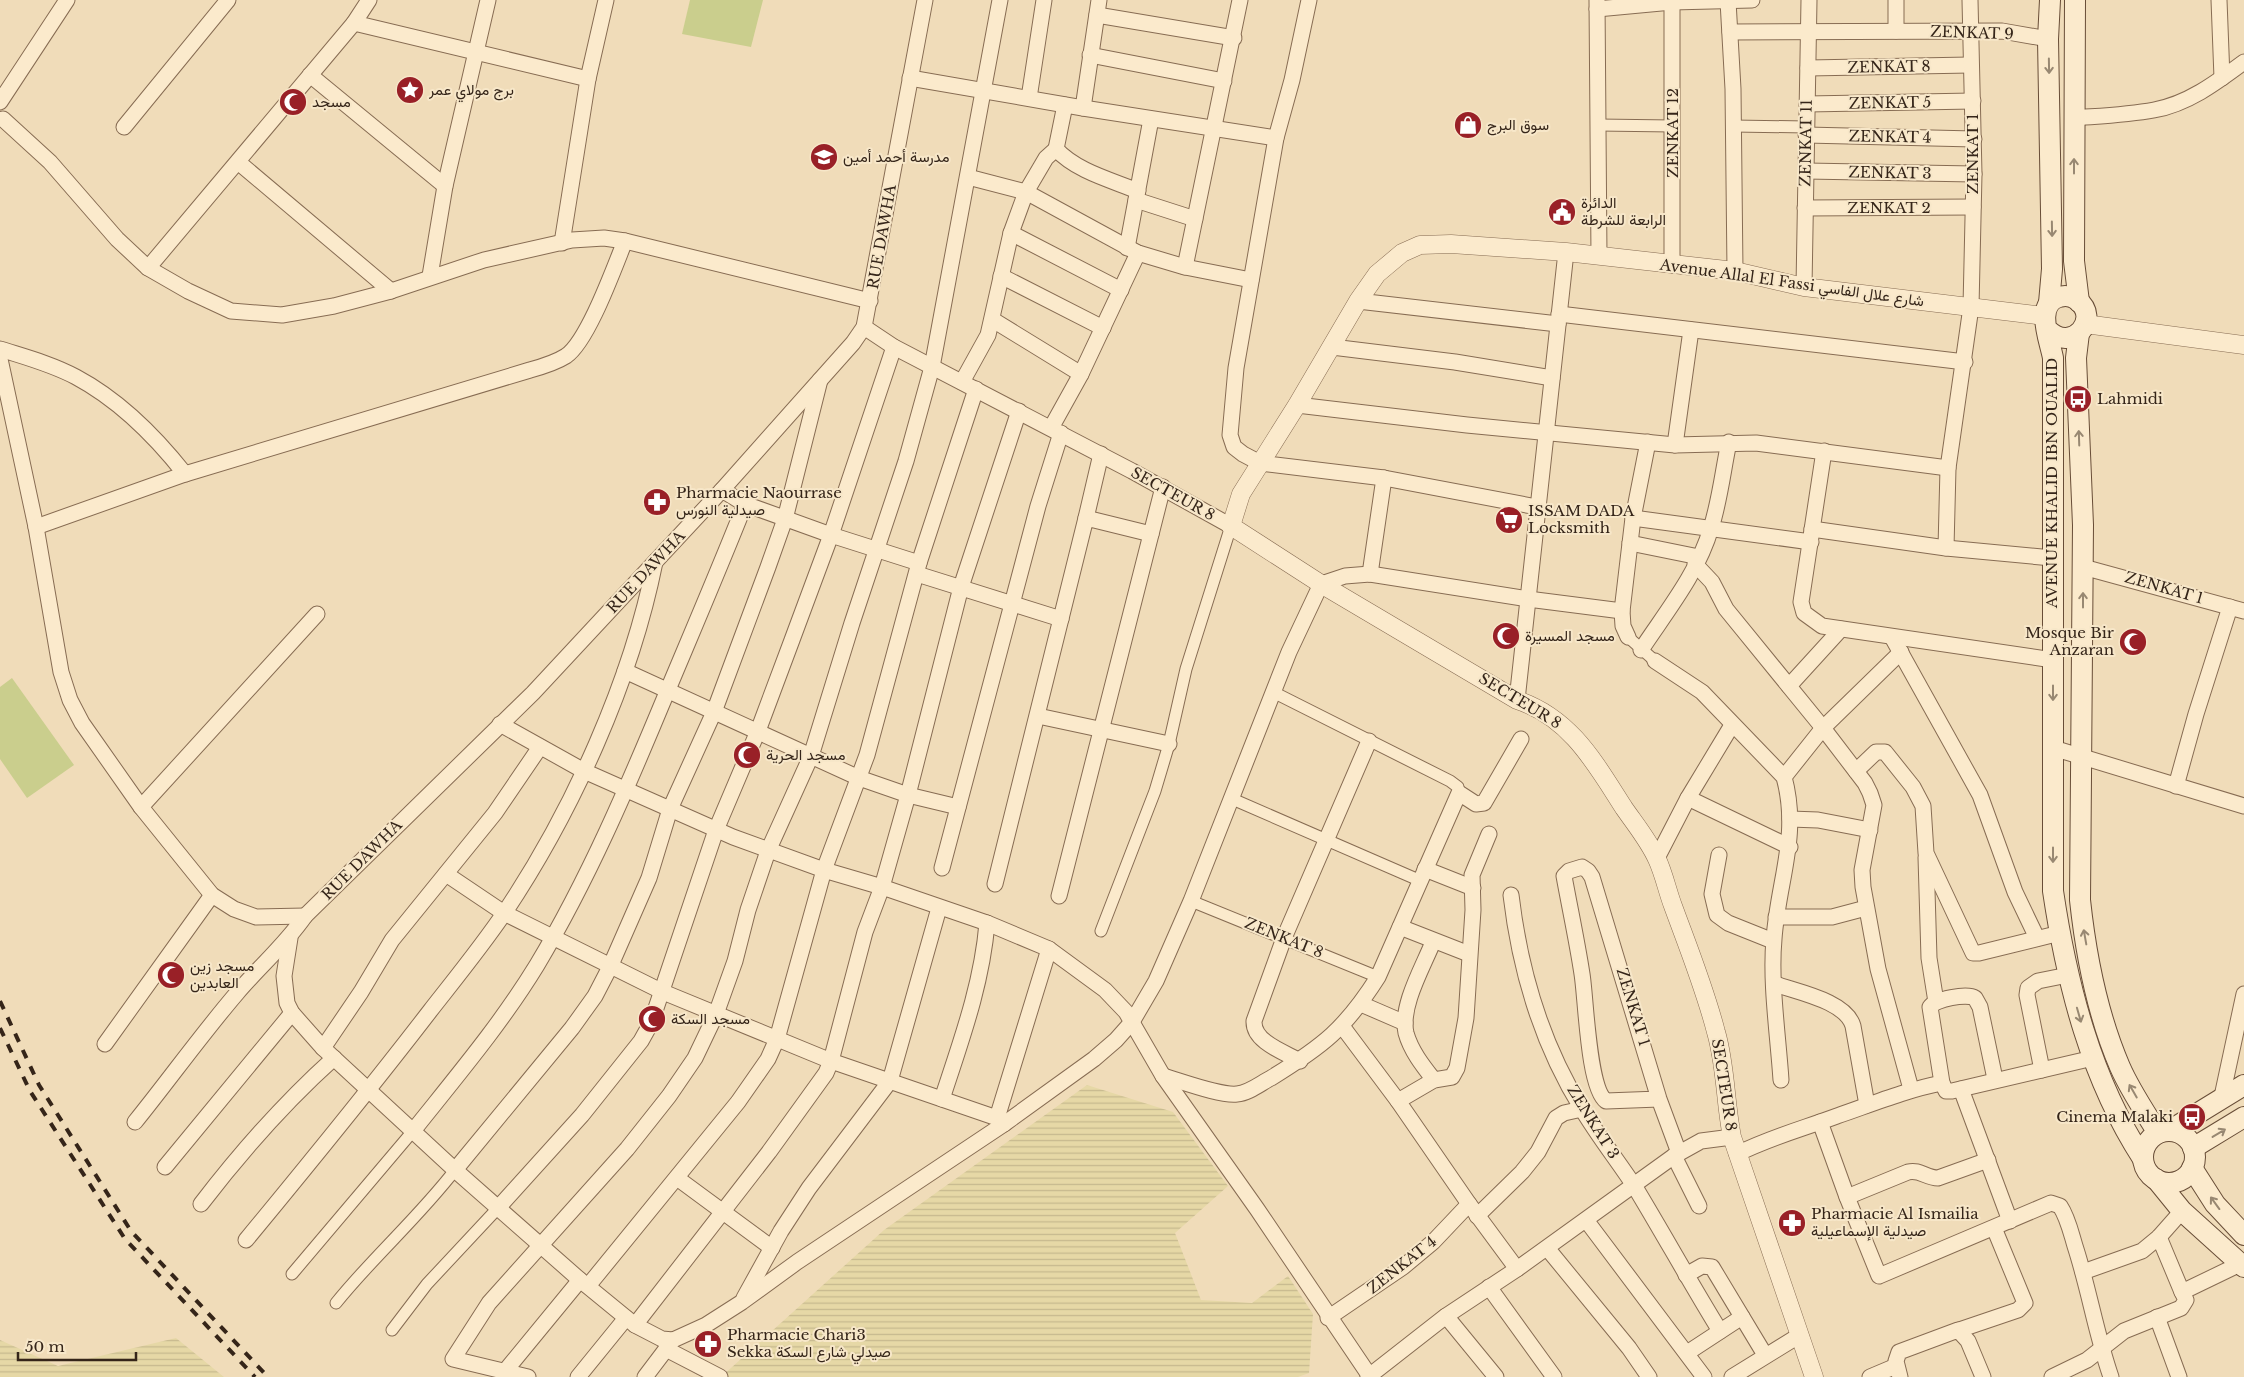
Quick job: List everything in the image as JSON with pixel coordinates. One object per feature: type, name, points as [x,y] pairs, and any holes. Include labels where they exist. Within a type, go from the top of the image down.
[{"type":"main road","name":"AVENUE KHALID IBN OUALID","points":[[2050,0],[2048,39],[2052,269],[2047,316],[2053,358],[2053,891],[2068,975],[2093,1058],[2114,1108],[2143,1159]]},
{"type":"main road","points":[[2075,0],[2074,261],[2079,302],[2086,314],[2082,328],[2066,338],[2059,338],[2047,316],[2060,296],[2067,296],[2079,302]]},
{"type":"main road","name":"AVENUE KHALID IBN OUALID","points":[[2082,328],[2076,358],[2083,566],[2080,900],[2088,956],[2113,1049],[2132,1090],[2164,1132]]},
{"type":"main road","points":[[2242,1266],[2182,1211],[2150,1174],[2143,1159],[2147,1144],[2244,1085]]},
{"type":"main road","points":[[2156,1179],[2173,1182],[2188,1175],[2193,1158],[2244,1117]]},
{"type":"main road","points":[[2164,1132],[2184,1136],[2215,1204],[2244,1235]]},
{"type":"street","points":[[124,127],[228,0]]},
{"type":"street","points":[[148,268],[354,23],[369,0]]},
{"type":"street","points":[[430,276],[445,186],[488,0]]},
{"type":"street","points":[[562,243],[588,79],[606,0]]},
{"type":"street","name":"RUE DAWHA","points":[[290,938],[305,916],[500,724],[534,693],[722,490],[853,343],[864,327],[925,0]]},
{"type":"street","points":[[528,1377],[506,1370],[453,1359],[489,1303],[627,1149],[669,1096],[695,1058],[716,1014],[735,961],[750,904],[768,851],[811,756],[906,461],[932,367],[1000,0]]},
{"type":"street","points":[[1029,98],[1044,0]]},
{"type":"street","points":[[1185,266],[1234,38],[1240,0]]},
{"type":"street","points":[[1309,0],[1292,80],[1276,138],[1236,368],[1230,435],[1234,447],[1260,463],[1384,478],[1537,507]]},
{"type":"street","points":[[1599,256],[1597,5],[1752,0]]},
{"type":"street","name":"ZENKAT 11","points":[[1804,287],[1809,0]]},
{"type":"street","points":[[1896,0],[1896,31]]},
{"type":"street","name":"ZENKAT 1","points":[[1946,548],[1948,468],[1965,362],[1971,308],[1974,140],[1970,65],[1970,0]]},
{"type":"street","points":[[2219,0],[2222,78]]},
{"type":"street","points":[[1728,1],[1733,126],[1734,271]]},
{"type":"street","name":"ZENKAT 12","points":[[1672,2],[1672,265]]},
{"type":"street","points":[[61,4],[1,113],[50,162],[117,239],[148,268],[188,291],[231,311],[282,315],[334,306],[391,291],[430,276],[484,260],[572,240],[604,238],[625,241],[870,301]]},
{"type":"street","points":[[1083,108],[1098,7],[1234,38]]},
{"type":"street","points":[[354,23],[588,79]]},
{"type":"street","name":"ZENKAT 9","points":[[1730,32],[2002,31],[2048,39]]},
{"type":"street","points":[[1090,55],[1224,81]]},
{"type":"street","points":[[2074,118],[2154,110],[2187,99],[2244,62]]},
{"type":"street","name":"ZENKAT 8","points":[[1808,68],[1970,65]]},
{"type":"street","points":[[310,75],[445,186]]},
{"type":"street","points":[[910,78],[1083,108],[1276,138]]},
{"type":"street","name":"ZENKAT 5","points":[[1807,104],[1972,101]]},
{"type":"street","points":[[962,382],[988,335],[993,320],[1011,233],[1026,192],[1046,158],[1056,149],[1065,105]]},
{"type":"street","points":[[942,868],[1038,506],[1056,430],[1121,290],[1133,251],[1137,196],[1151,119]]},
{"type":"street","points":[[1598,125],[1673,126]]},
{"type":"street","points":[[1733,126],[1806,131]]},
{"type":"street","name":"ZENKAT 4","points":[[1806,131],[1974,140]]},
{"type":"street","points":[[1056,149],[1064,157],[1137,196],[1195,219]]},
{"type":"street","points":[[238,162],[391,291]]},
{"type":"street","name":"ZENKAT 3","points":[[1806,171],[1974,174]]},
{"type":"street","points":[[968,177],[1026,192],[1133,251],[1185,266],[1251,280]]},
{"type":"street","name":"ZENKAT 2","points":[[1805,208],[1973,207]]},
{"type":"street","points":[[1011,233],[1121,290]]},
{"type":"street","points":[[36,527],[185,474],[530,370],[566,356],[577,343],[598,304],[625,241]]},
{"type":"street","name":"Avenue Allal El Fassi شارع علال الفاسي","points":[[1358,301],[1377,274],[1402,253],[1420,245],[1451,244],[1566,252],[1734,271],[1804,287],[2047,316]]},
{"type":"street","points":[[1517,700],[1566,252]]},
{"type":"street","points":[[1001,276],[1103,328]]},
{"type":"street","points":[[1101,931],[1152,799],[1169,744],[1189,660],[1241,494],[1298,405],[1358,301],[1691,330],[1965,362]]},
{"type":"street","points":[[993,320],[1081,374]]},
{"type":"street","name":"SECTEUR 8","points":[[864,327],[932,367],[1056,430],[1231,526],[1321,584],[1517,700],[1531,704],[1555,719],[1577,738],[1657,858],[1716,1031],[1723,1061],[1726,1110],[1737,1154],[1814,1377]]},
{"type":"street","points":[[2082,328],[2244,345]]},
{"type":"street","points":[[1675,444],[1691,330]]},
{"type":"street","points":[[392,1330],[427,1284],[582,1114],[641,1041],[652,1023],[716,830],[758,731],[830,535],[894,346]]},
{"type":"street","points":[[1332,347],[1455,362],[1552,378]]},
{"type":"street","points":[[0,349],[76,377],[108,397],[146,429],[185,474]]},
{"type":"street","points":[[0,360],[36,527],[61,672],[70,700],[96,746],[140,807],[212,895],[234,909],[256,917],[305,916]]},
{"type":"street","points":[[336,1303],[354,1281],[427,1205],[572,1028],[595,996],[610,967],[648,878],[670,809],[714,712],[785,519],[821,378]]},
{"type":"street","points":[[506,1370],[677,1178],[749,1087],[768,1059],[777,1039],[824,870],[860,778],[918,568],[976,389]]},
{"type":"street","points":[[1298,405],[1648,442],[1675,444],[1729,442],[1824,450],[1948,468]]},
{"type":"street","points":[[578,1377],[631,1321],[722,1211],[822,1080],[831,1061],[864,932],[882,887],[908,795],[961,587],[1019,411]]},
{"type":"street","points":[[1648,442],[1633,518],[1622,611],[1623,626],[1628,637],[1641,650],[1702,692],[1784,777],[1789,794],[1790,847],[1776,917],[1774,941],[1780,1080]]},
{"type":"street","points":[[1641,650],[1697,560],[1711,528],[1729,442]]},
{"type":"street","points":[[1824,450],[1801,602],[1804,613],[1822,626],[2053,660]]},
{"type":"street","points":[[995,884],[1038,716],[1100,454]]},
{"type":"street","points":[[1370,574],[1384,478]]},
{"type":"street","points":[[1059,896],[1163,487]]},
{"type":"street","points":[[722,490],[745,504],[830,535],[877,549],[961,587],[1061,619]]},
{"type":"street","points":[[292,1274],[413,1131],[478,1049],[536,967],[588,873],[626,790],[745,504]]},
{"type":"street","points":[[1086,518],[1151,534]]},
{"type":"street","points":[[1633,518],[1711,528],[2052,558]]},
{"type":"street","points":[[1630,544],[1697,560],[1712,582],[1726,609],[1865,783],[1874,805],[1862,870],[1866,908],[1878,970],[1911,1090]]},
{"type":"street","points":[[246,1240],[370,1090],[504,913],[539,856],[584,771],[625,670],[641,624],[654,562]]},
{"type":"street","name":"ZENKAT 1","points":[[2083,566],[2237,609]]},
{"type":"street","points":[[644,1377],[670,1345],[742,1302],[1000,1121],[1094,1059],[1116,1040],[1132,1022],[1156,980],[1191,901],[1272,692],[1321,584],[1345,576],[1370,574],[1528,599],[1622,611]]},
{"type":"street","points":[[2176,786],[2196,714],[2237,609]]},
{"type":"street","points":[[140,807],[316,614]]},
{"type":"street","points":[[1789,686],[1841,629]]},
{"type":"street","points":[[1892,637],[1980,794],[2015,892],[2037,938]]},
{"type":"street","points":[[1784,777],[1822,728],[1901,652]]},
{"type":"street","points":[[625,670],[860,778],[908,795],[958,807]]},
{"type":"street","points":[[1163,1076],[1238,1094],[1258,1085],[1300,1060],[1322,1045],[1342,1026],[1378,977],[1459,793],[1458,787],[1450,781],[1272,692]]},
{"type":"street","points":[[1038,716],[1169,744]]},
{"type":"street","points":[[500,724],[584,771],[716,830],[768,851],[987,923],[1049,949],[1106,990],[1120,1004],[1163,1076],[1257,1209],[1328,1318],[1370,1376],[1446,1316],[1517,1269],[1677,1155],[1701,1141],[1732,1137]]},
{"type":"street","points":[[1657,858],[1688,798],[1732,725]]},
{"type":"street","points":[[1459,793],[1476,804],[1484,804],[1521,739]]},
{"type":"street","points":[[1300,1060],[1260,1037],[1254,1027],[1255,1017],[1284,938],[1369,741]]},
{"type":"street","points":[[201,1204],[259,1133],[305,1084],[329,1053],[357,999],[392,940],[495,813],[540,747]]},
{"type":"street","points":[[2053,748],[2080,758],[2244,806]]},
{"type":"street","points":[[1856,771],[1876,752],[1885,752],[1913,787],[1923,806],[1929,958],[1936,1002]]},
{"type":"street","points":[[1230,798],[1327,840],[1423,875],[1473,888]]},
{"type":"street","points":[[1688,798],[1790,847]]},
{"type":"street","points":[[1790,819],[1818,820],[1870,830]]},
{"type":"street","points":[[1398,1101],[1434,1080],[1452,1077],[1457,1068],[1466,1018],[1473,870],[1489,834]]},
{"type":"street","points":[[1926,853],[1973,952],[1979,953],[2060,933]]},
{"type":"street","points":[[1719,854],[1712,894],[1717,915],[1728,924],[1774,941]]},
{"type":"street","name":"ZENKAT 1","points":[[1660,1099],[1606,1101],[1598,1087],[1589,1040],[1582,976],[1564,876],[1568,871],[1579,867],[1587,869],[1592,877],[1660,1099],[1677,1155],[1699,1206]]},
{"type":"street","points":[[446,874],[504,913],[552,939],[663,992],[831,1061],[1000,1121]]},
{"type":"street","points":[[105,1044],[212,895]]},
{"type":"street","name":"ZENKAT 3","points":[[1511,895],[1523,968],[1540,1026],[1550,1052],[1582,1109],[1633,1185],[1720,1331]]},
{"type":"street","name":"ZENKAT 8","points":[[1191,901],[1378,977]]},
{"type":"street","points":[[742,1302],[808,1188],[890,1081],[939,908]]},
{"type":"street","points":[[1776,917],[1832,917],[1866,908]]},
{"type":"street","points":[[942,1099],[971,1008],[984,951],[987,923]]},
{"type":"street","points":[[1400,927],[1433,942],[1469,954]]},
{"type":"street","points":[[290,938],[285,965],[284,986],[287,1003],[292,1013],[329,1053],[455,1170],[584,1283],[631,1321],[720,1377]]},
{"type":"street","points":[[135,1122],[236,994],[290,938]]},
{"type":"street","points":[[1433,942],[1408,1005],[1405,1023],[1409,1042],[1434,1080]]},
{"type":"street","points":[[1000,1121],[1049,949]]},
{"type":"street","points":[[2042,1070],[2027,996],[2028,988],[2038,981],[2068,975]]},
{"type":"street","points":[[1775,984],[1833,1005],[1849,1016],[1853,1026],[1867,1105]]},
{"type":"street","points":[[2221,1100],[2244,994]]},
{"type":"street","points":[[1995,1080],[1976,998],[1968,995],[1932,1004],[1930,1009],[1942,1083],[1947,1092],[2093,1058]]},
{"type":"street","points":[[1360,1004],[1405,1023]]},
{"type":"street","points":[[165,1167],[292,1013]]},
{"type":"street","points":[[1342,1026],[1398,1101],[1473,1210],[1517,1269]]},
{"type":"street","points":[[1737,1154],[1773,1137],[1911,1090],[1942,1083]]},
{"type":"street","points":[[1961,1089],[2010,1221]]},
{"type":"street","name":"ZENKAT 4","points":[[1328,1318],[1403,1267],[1532,1159],[1556,1118],[1582,1109]]},
{"type":"street","points":[[1820,1122],[1847,1197],[1879,1276],[2051,1203],[2057,1204],[2067,1220],[2083,1272],[2101,1348],[2111,1377]]},
{"type":"street","points":[[1847,1197],[1908,1172],[1917,1171],[1931,1178],[1938,1178],[1988,1160]]},
{"type":"street","points":[[677,1178],[772,1248]]},
{"type":"street","points":[[2083,1272],[2142,1251],[2160,1237],[2182,1211]]},
{"type":"street","points":[[1586,1220],[1704,1377]]},
{"type":"street","points":[[1870,1377],[1898,1372],[1895,1358],[1899,1352],[1950,1332],[2018,1310],[2025,1303],[1994,1228]]},
{"type":"street","points":[[2052,1377],[2080,1364],[2124,1331],[2181,1308],[2186,1300],[2160,1237]]},
{"type":"street","points":[[1547,1248],[1628,1348],[1649,1377]]},
{"type":"street","points":[[1686,1275],[1702,1266],[1712,1267],[1765,1355]]},
{"type":"street","points":[[2182,1292],[2242,1266]]},
{"type":"street","points":[[1488,1287],[1554,1377]]},
{"type":"street","points":[[1446,1316],[1496,1377]]},
{"type":"street","points":[[1687,1353],[1742,1316]]},
{"type":"street","points":[[2157,1317],[2179,1377]]},
{"type":"street","points":[[1960,1330],[1968,1341],[1983,1377]]},
{"type":"street","points":[[1732,1377],[1800,1334]]},
{"type":"shaded area","points":[[1087,1085],[1173,1112],[1228,1186],[1175,1233],[1201,1300],[1252,1303],[1288,1276],[1313,1314],[1309,1373],[1298,1377],[721,1377],[884,1230]]},
{"type":"shaded area","points":[[176,1338],[224,1377],[0,1377],[0,1340],[58,1366]]},
{"type":"green space","points":[[690,0],[763,0],[751,47],[682,34]]},
{"type":"green space","points":[[12,678],[74,765],[27,798],[0,759],[0,687]]},
{"type":"railway","points":[[0,1001],[39,1085],[131,1231],[268,1377]]},
{"type":"railway","points":[[0,1028],[30,1091],[125,1239],[255,1377]]},
{"type":"place","name":"برج مولاي عمر","points":[[410,90]]},
{"type":"place","name":"مسجد","points":[[293,102]]},
{"type":"place","name":"سوق البرج","points":[[1468,125]]},
{"type":"place","name":"مدرسة أحمد أمين","points":[[824,157]]},
{"type":"place","name":"الدائرة الرابعة للشرطة","points":[[1562,212]]},
{"type":"place","name":"Lahmidi","points":[[2078,399]]},
{"type":"place","name":"Pharmacie Naourrase صيدلية النورس","points":[[657,502]]},
{"type":"place","name":"ISSAM DADA Locksmith","points":[[1509,520]]},
{"type":"place","name":"مسجد المسيرة","points":[[1506,636]]},
{"type":"place","name":"Mosque Bir Anzaran","points":[[2133,642]]},
{"type":"place","name":"مسجد الحرية","points":[[747,755]]},
{"type":"place","name":"مسجد زين العابدين","points":[[171,975]]},
{"type":"place","name":"مسجد السكة","points":[[652,1019]]},
{"type":"place","name":"Cinema Malaki","points":[[2192,1117]]},
{"type":"place","name":"Pharmacie Al Ismailia صيدلية الإسماعيلية","points":[[1792,1223]]},
{"type":"place","name":"Pharmacie Chari3 Sekka صيدلي شارع السكة","points":[[708,1344]]}]
